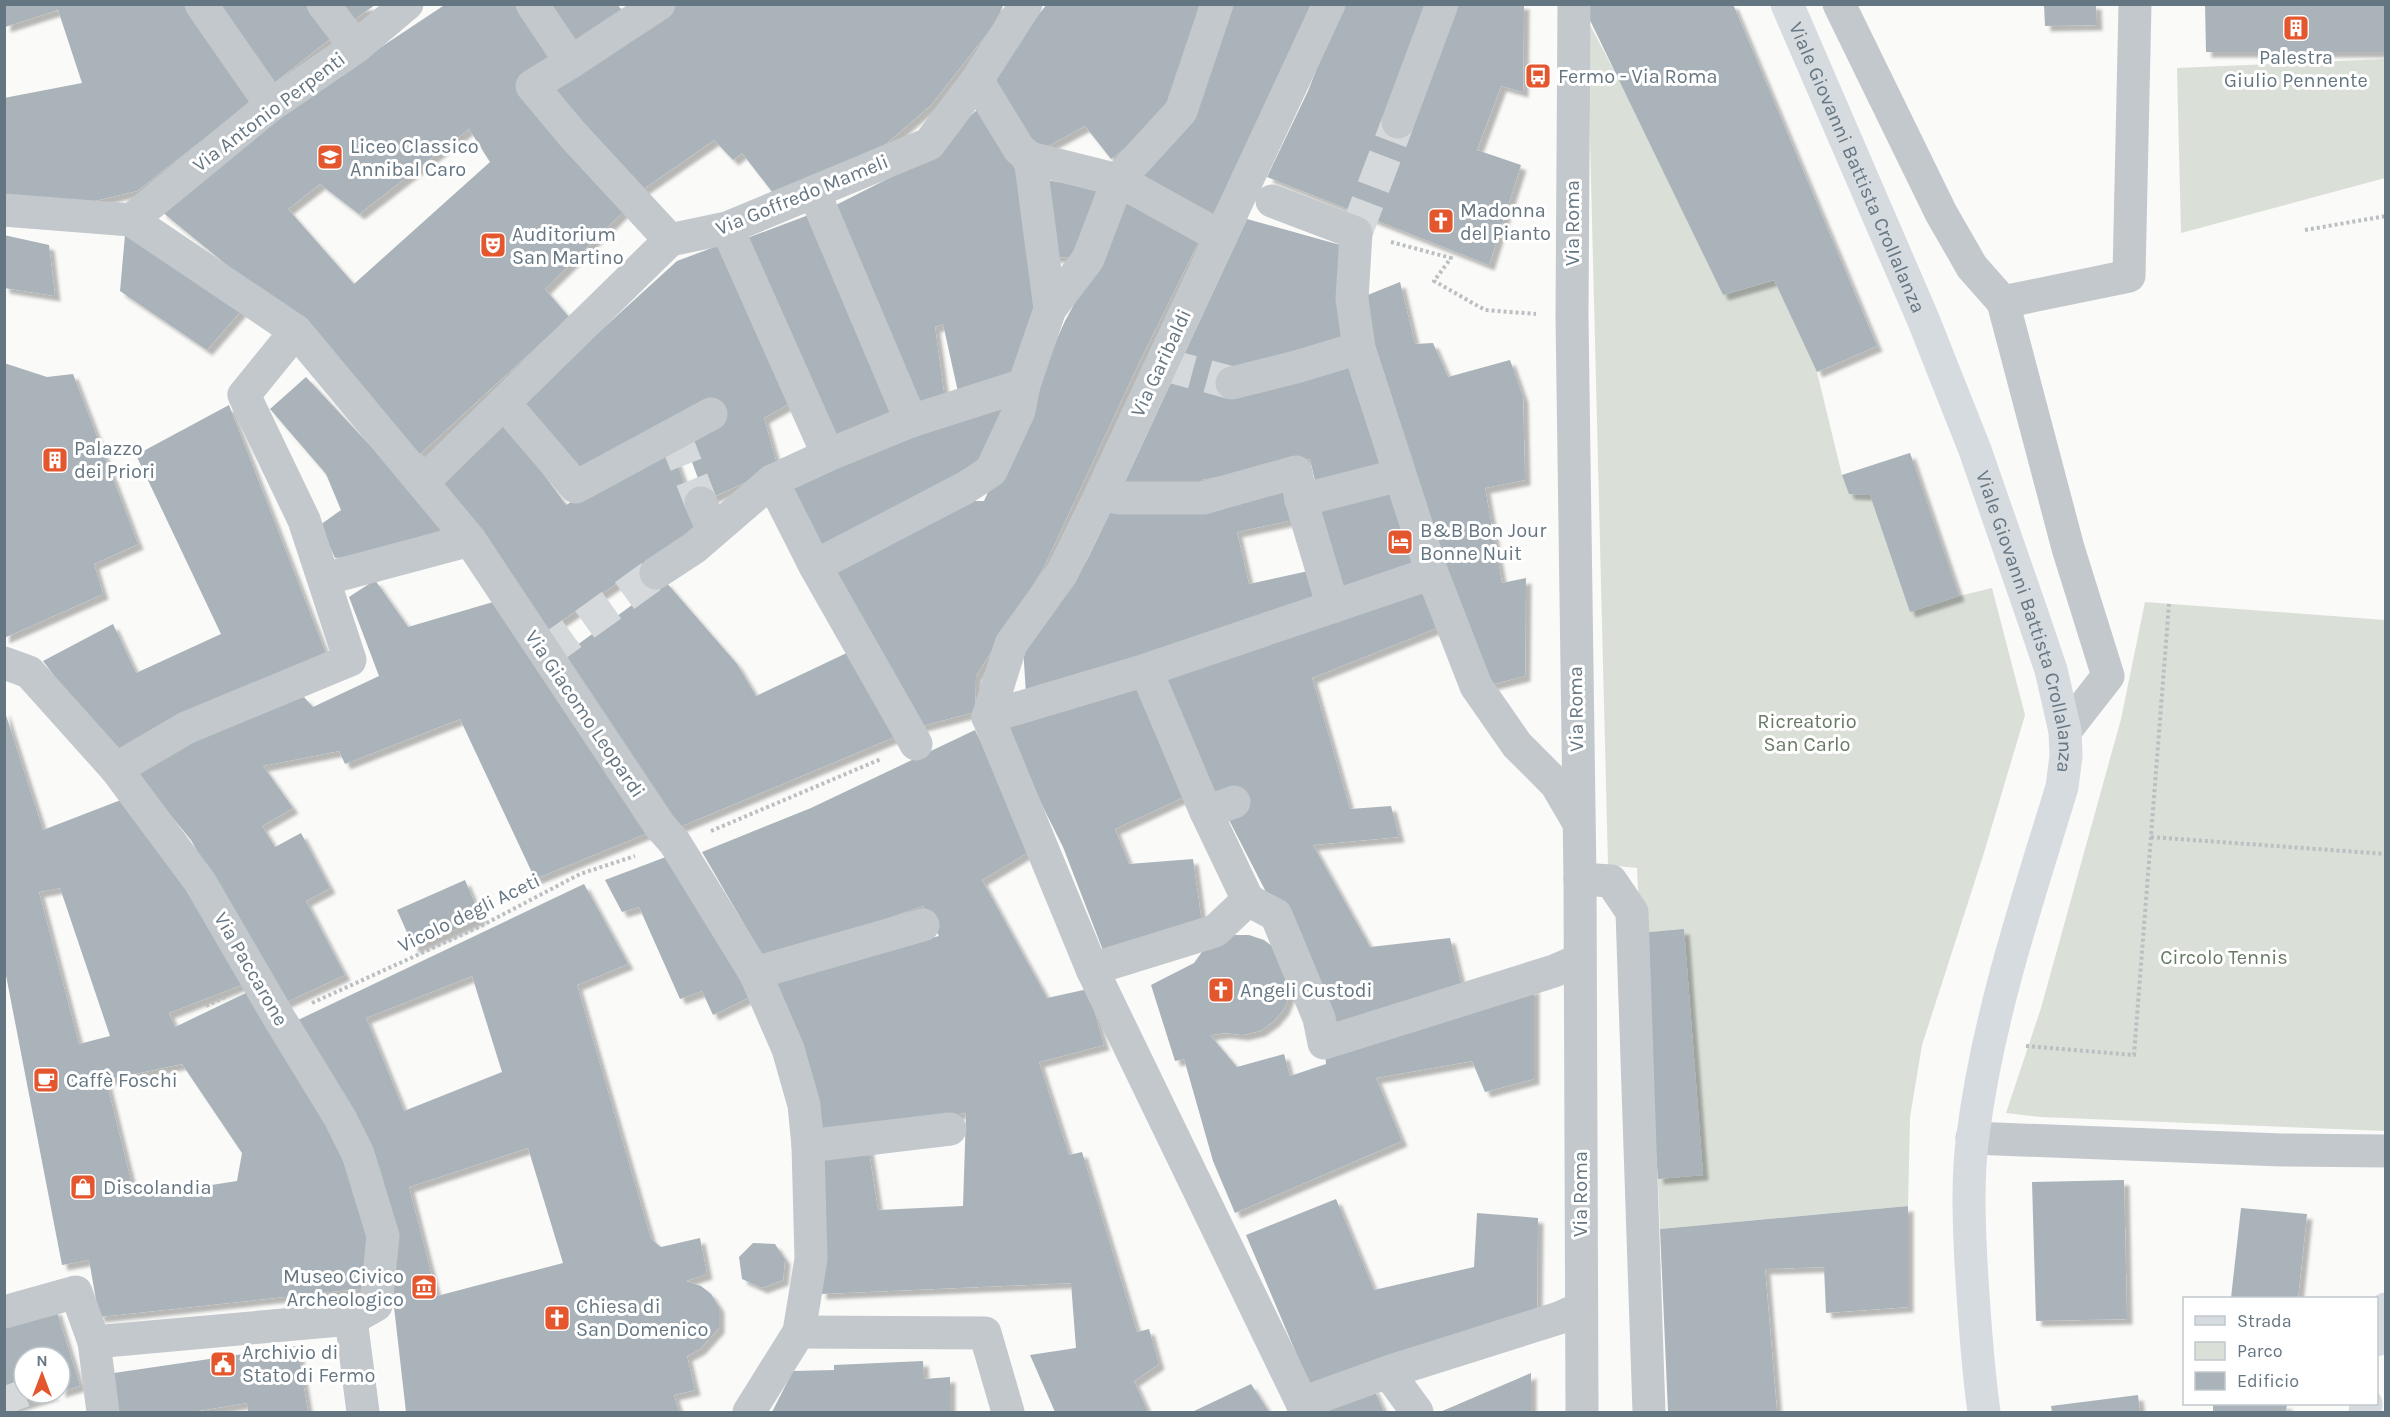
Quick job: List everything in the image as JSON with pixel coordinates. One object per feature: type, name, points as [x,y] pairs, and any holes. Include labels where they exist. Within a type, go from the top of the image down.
[{"type":"main road","name":"Viale Giovanni Battista Crollalanza","points":[[1787,4],[1923,319],[1975,450],[2051,670],[2066,731],[2066,756],[2061,787],[1999,995],[1972,1138],[1970,1232],[1975,1350],[1984,1413]]},
{"type":"main road","points":[[2378,1333],[2385,1309]]},
{"type":"street","points":[[201,4],[271,105]]},
{"type":"street","points":[[322,4],[356,47]]},
{"type":"street","name":"Via Antonio Perpenti","points":[[131,220],[271,105],[356,47],[407,4]]},
{"type":"street","points":[[532,4],[571,62]]},
{"type":"street","name":"Via Goffredo Mameli","points":[[670,240],[727,228],[929,144],[976,80],[1026,4]]},
{"type":"street","points":[[815,566],[965,488],[991,471],[1019,411],[1024,385],[1050,309],[1088,260],[1118,180],[1181,111],[1217,4]]},
{"type":"street","name":"Via Garibaldi","points":[[988,717],[1011,644],[1062,573],[1329,4]]},
{"type":"street","points":[[1398,122],[1442,4]]},
{"type":"street","name":"Via Roma","points":[[1574,4],[1572,316],[1577,820],[1580,879],[1582,1413]]},
{"type":"street","points":[[1839,4],[1941,213],[1972,267],[2003,302],[2068,548],[2108,676],[2066,731]]},
{"type":"street","points":[[2003,302],[2128,276],[2135,4]]},
{"type":"street","points":[[423,482],[670,240],[572,134],[532,86],[571,62],[642,9]]},
{"type":"street","points":[[976,80],[1019,149],[1030,158],[1118,180],[1221,237]]},
{"type":"street","points":[[1030,158],[1050,309]]},
{"type":"street","points":[[814,192],[910,421]]},
{"type":"street","points":[[1272,201],[1356,233],[1352,298],[1359,348],[1432,573],[1476,686],[1517,745],[1556,784],[1577,820]]},
{"type":"street","points":[[4,210],[131,220]]},
{"type":"street","name":"Via Giacomo Leopardi","points":[[131,220],[296,331],[423,482],[470,540],[660,826],[675,843],[755,973],[788,1049],[804,1104],[808,1146],[812,1259],[799,1332]]},
{"type":"street","points":[[727,228],[828,455]]},
{"type":"street","points":[[116,769],[186,728],[350,660],[304,520],[244,395],[296,331]]},
{"type":"street","points":[[1232,383],[1359,348]]},
{"type":"street","points":[[656,573],[694,548],[707,517],[772,481],[910,421],[1024,385]]},
{"type":"street","points":[[505,404],[576,487],[711,414]]},
{"type":"street","points":[[1101,494],[1119,498],[1203,498],[1296,472],[1301,500],[1334,607]]},
{"type":"street","points":[[1301,500],[1400,475]]},
{"type":"street","points":[[772,481],[815,566],[916,744]]},
{"type":"street","points":[[324,579],[470,540]]},
{"type":"street","points":[[1432,573],[1146,670],[988,717],[1092,969],[1304,1408],[1388,1372],[1559,1318],[1581,1308]]},
{"type":"street","name":"Via Paccarone","points":[[4,663],[29,672],[116,769],[200,882],[340,1118],[358,1154],[383,1236],[376,1305],[351,1319]]},
{"type":"street","points":[[1146,670],[1220,807],[1248,900],[1276,915],[1319,1018],[1324,1043],[1579,960]]},
{"type":"street","points":[[1580,879],[1611,881],[1632,912],[1649,1413]]},
{"type":"street","points":[[1092,969],[1215,931],[1248,900]]},
{"type":"street","points":[[755,973],[923,925]]},
{"type":"street","points":[[808,1146],[950,1129]]},
{"type":"street","points":[[1972,1138],[2281,1150],[2385,1151]]},
{"type":"street","points":[[4,1312],[76,1292],[94,1342],[103,1413]]},
{"type":"street","points":[[94,1342],[351,1319],[363,1413]]},
{"type":"street","points":[[749,1413],[799,1332],[985,1334],[1008,1413]]},
{"type":"street","points":[[1388,1372],[1417,1413]]},
{"type":"path","points":[[2304,230],[2385,216]]},
{"type":"path","points":[[1356,233],[1451,258],[1434,281],[1485,310],[1572,316]]},
{"type":"path","points":[[1989,1042],[2134,1055],[2169,604]]},
{"type":"path","name":"Vicolo degli Aceti","points":[[279,1018],[481,926],[580,874],[714,830],[916,744]]},
{"type":"path","points":[[2151,837],[2385,854]]},
{"type":"green space","name":"Ricreatorio San Carlo","points":[[1587,19],[1632,105],[1723,295],[1774,280],[1817,372],[1842,475],[1910,453],[1959,596],[1992,588],[2025,715],[1983,856],[1922,1045],[1910,1117],[1908,1206],[1660,1229],[1637,868],[1608,865]]},
{"type":"green space","points":[[2385,59],[2385,178],[2181,233],[2177,68]]},
{"type":"green space","name":"Circolo Tennis","points":[[2145,602],[2385,620],[2385,1131],[2041,1117],[2006,1113],[2041,1008],[2121,719]]},
{"type":"building","points":[[5,4],[187,4],[251,102],[137,191],[65,208],[4,200],[4,98],[82,83],[58,10],[5,27]]},
{"type":"building","points":[[211,4],[305,4],[330,39],[270,86]]},
{"type":"building","points":[[446,4],[526,4],[562,55],[519,84],[628,207],[545,289],[569,317],[419,455],[327,347],[161,211],[341,64],[348,69]],"holes":[[[469,129],[490,162],[354,284],[288,209],[320,184],[359,214]]]},
{"type":"building","points":[[542,4],[617,4],[625,14],[573,49]]},
{"type":"building","points":[[674,4],[1004,4],[993,26],[931,105],[886,144],[773,193],[742,153],[733,160],[714,140],[635,195],[548,83]]},
{"type":"building","points":[[1047,4],[1206,4],[1167,116],[1111,159],[1085,126],[1037,152],[987,79]]},
{"type":"building","points":[[1225,4],[1317,4],[1213,216],[1136,176]]},
{"type":"building","points":[[1342,4],[1524,4],[1523,92],[1501,86],[1477,150],[1521,165],[1489,265],[1267,177],[1308,91]]},
{"type":"building","points":[[1587,4],[1733,4],[1877,346],[1817,372],[1774,280],[1723,295],[1587,14]]},
{"type":"building","points":[[2044,4],[2096,4],[2097,25],[2045,26]]},
{"type":"building","name":"Palestra Giulio Pennente","points":[[2205,4],[2386,4],[2386,52],[2206,52]]},
{"type":"building","points":[[332,5],[375,5],[348,24]]},
{"type":"building","points":[[981,106],[1031,199],[1039,305],[1016,381],[958,392],[943,324],[935,327],[945,400],[911,409],[828,209],[921,162]]},
{"type":"building","points":[[1047,180],[1098,189],[1083,258],[1051,257]]},
{"type":"building","points":[[1126,196],[1200,239],[1137,367],[1043,569],[976,676],[975,712],[918,727],[827,571],[956,501],[984,501],[1065,321],[1115,229]]},
{"type":"building","points":[[814,213],[901,413],[835,440],[739,241]]},
{"type":"building","points":[[1247,219],[1344,246],[1345,340],[1234,396],[1259,393],[1353,364],[1392,473],[1317,490],[1310,459],[1201,480],[1198,488],[1121,490]]},
{"type":"building","points":[[4,235],[49,245],[55,296],[4,288]]},
{"type":"building","points":[[125,235],[246,305],[207,350],[120,291]]},
{"type":"building","points":[[725,243],[792,402],[764,418],[778,468],[706,500],[682,435],[583,470],[520,404],[677,261]]},
{"type":"building","points":[[1400,282],[1415,344],[1433,343],[1448,377],[1510,360],[1523,397],[1525,480],[1485,488],[1502,583],[1526,578],[1525,676],[1486,686],[1380,382],[1365,296]]},
{"type":"building","name":"Palazzo dei Priori","points":[[4,363],[47,377],[73,374],[138,544],[94,564],[103,594],[4,638]]},
{"type":"building","points":[[306,377],[450,535],[399,551],[335,558],[320,525],[341,510],[326,474],[270,409]]},
{"type":"building","points":[[1005,397],[988,465],[820,554],[786,481]]},
{"type":"building","points":[[229,405],[328,659],[119,761],[43,661],[113,624],[136,673],[221,634],[136,455]]},
{"type":"building","points":[[506,423],[566,505],[670,444],[700,527],[548,630],[440,486]]},
{"type":"building","points":[[1910,453],[1959,596],[1910,612],[1870,495],[1849,494],[1842,475]]},
{"type":"building","points":[[1289,481],[1298,519],[1237,532],[1249,584],[1313,570],[1321,600],[1026,694],[1023,647],[1087,560],[1113,506]]},
{"type":"building","points":[[1391,482],[1418,563],[1338,591],[1312,509]]},
{"type":"building","points":[[375,580],[408,627],[500,600],[650,832],[535,879],[460,719],[345,764],[339,751],[263,766],[293,808],[262,826],[275,847],[301,833],[330,888],[306,901],[345,975],[282,1004],[191,840],[134,771],[188,736],[304,697],[313,707],[379,676],[349,597]]},
{"type":"building","points":[[665,581],[737,664],[756,696],[853,650],[902,734],[677,828],[562,656]]},
{"type":"building","points":[[1431,588],[1442,626],[1312,678],[1350,809],[1391,806],[1399,837],[1313,845],[1370,947],[1450,938],[1463,991],[1332,1031],[1226,814],[1250,806],[1245,790],[1214,794],[1163,676]]},
{"type":"building","points":[[1140,678],[1186,796],[1115,829],[1129,864],[1193,859],[1202,924],[1104,953],[1063,847],[1001,723]]},
{"type":"building","points":[[4,709],[43,830],[126,798],[200,901],[244,984],[169,1013],[175,1027],[252,990],[351,1157],[372,1236],[367,1288],[99,1317],[89,1260],[62,1265],[4,965]],"holes":[[[60,888],[110,1036],[79,1044],[39,892]],[[182,1064],[242,1153],[237,1181],[135,1197],[106,1080]]]},
{"type":"building","points":[[975,730],[1032,850],[982,880],[1047,998],[1088,989],[1104,1045],[1039,1062],[1069,1155],[1082,1152],[1137,1332],[1149,1329],[1159,1364],[1134,1381],[1148,1412],[1055,1412],[1030,1355],[1076,1348],[1071,1283],[821,1294],[816,1154],[868,1146],[878,1210],[963,1206],[966,1113],[817,1133],[771,979],[939,936],[923,906],[765,960],[702,852],[811,808]]},
{"type":"building","points":[[671,855],[750,997],[713,1015],[702,991],[680,999],[639,907],[622,912],[605,880]]},
{"type":"building","points":[[465,880],[481,918],[414,948],[397,910]]},
{"type":"building","points":[[584,884],[628,964],[577,985],[651,1239],[661,1247],[700,1238],[707,1274],[686,1281],[701,1286],[711,1294],[719,1307],[719,1328],[700,1349],[687,1356],[695,1390],[674,1395],[679,1412],[406,1412],[394,1307],[394,1234],[298,1020]],"holes":[[[472,976],[502,1072],[404,1111],[366,1018]],[[528,1148],[563,1263],[437,1296],[409,1187]]]},
{"type":"building","points":[[1684,929],[1703,1175],[1658,1179],[1640,933]]},
{"type":"building","points":[[1233,935],[1249,935],[1264,940],[1277,950],[1290,978],[1290,994],[1284,1009],[1274,1021],[1260,1031],[1243,1035],[1225,1033],[1210,1035],[1237,1067],[1284,1054],[1290,1076],[1326,1064],[1325,1053],[1534,987],[1534,1079],[1485,1092],[1472,1061],[1376,1078],[1402,1141],[1235,1213],[1213,1161],[1184,1059],[1175,1061],[1151,985],[1194,963],[1204,949]]},
{"type":"building","points":[[2124,1180],[2127,1319],[2036,1321],[2032,1182]]},
{"type":"building","points":[[1336,1199],[1374,1290],[1474,1267],[1477,1213],[1538,1218],[1537,1315],[1411,1351],[1399,1351],[1310,1386],[1246,1235]]},
{"type":"building","points":[[1908,1206],[1908,1307],[1826,1313],[1824,1267],[1765,1269],[1777,1412],[1668,1412],[1660,1229]]},
{"type":"building","points":[[2241,1208],[2307,1214],[2298,1297],[2231,1297]]},
{"type":"building","points":[[753,1243],[775,1244],[785,1259],[783,1280],[762,1288],[742,1279],[739,1257]]},
{"type":"building","points":[[56,1309],[67,1345],[12,1345],[12,1405],[20,1405],[4,1410],[4,1322]]},
{"type":"building","points":[[297,1346],[308,1412],[248,1412],[247,1403],[192,1412],[114,1412],[107,1374]]},
{"type":"building","points":[[72,1360],[80,1386],[72,1388]]},
{"type":"building","points":[[923,1361],[924,1379],[950,1377],[950,1412],[772,1412],[793,1371],[834,1370],[834,1365]]},
{"type":"building","points":[[1531,1373],[1531,1412],[1440,1412]]},
{"type":"building","points":[[1251,1384],[1269,1412],[1192,1412]]},
{"type":"building","points":[[1373,1387],[1384,1412],[1324,1412]]},
{"type":"building","points":[[2138,1395],[2140,1412],[2052,1412],[2051,1406]]},
{"type":"building","points":[[2213,1405],[2287,1405],[2286,1412],[2213,1412]]},
{"type":"tunnel","points":[[1356,233],[1398,122]]},
{"type":"tunnel","points":[[1162,360],[1177,368],[1232,383]]},
{"type":"tunnel","points":[[674,434],[701,503]]},
{"type":"tunnel","points":[[545,653],[656,573]]},
{"type":"tunnel","points":[[4,1386],[14,1412]]},
{"type":"place","name":"Palestra Giulio Pennente","points":[[2296,28]]},
{"type":"place","name":"Fermo - Via Roma","points":[[1538,76]]},
{"type":"place","name":"Liceo Classico Annibal Caro","points":[[330,157]]},
{"type":"place","name":"Madonna del Pianto","points":[[1441,221]]},
{"type":"place","name":"Auditorium San Martino","points":[[493,245]]},
{"type":"place","name":"Palazzo dei Priori","points":[[55,460]]},
{"type":"place","name":"B&B Bon Jour Bonne Nuit","points":[[1400,542]]},
{"type":"place","name":"Angeli Custodi","points":[[1221,990]]},
{"type":"place","name":"Caffè Foschi","points":[[46,1080]]},
{"type":"place","name":"Discolandia","points":[[83,1187]]},
{"type":"place","name":"Museo Civico Archeologico","points":[[424,1287]]},
{"type":"place","name":"Chiesa di San Domenico","points":[[557,1318]]},
{"type":"place","name":"Archivio di Stato di Fermo","points":[[223,1364]]}]
